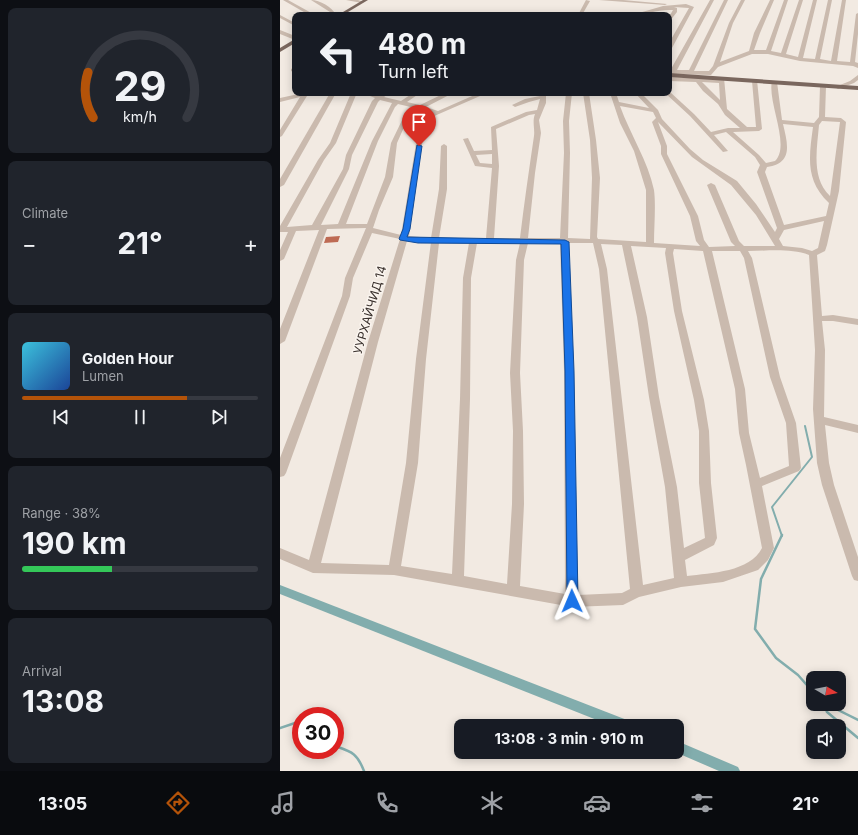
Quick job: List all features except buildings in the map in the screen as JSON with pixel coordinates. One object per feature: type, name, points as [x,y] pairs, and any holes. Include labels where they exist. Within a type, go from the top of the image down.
[{"type":"main road","points":[[345,12],[364,1]]},
{"type":"main road","points":[[280,50],[292,40]]},
{"type":"main road","points":[[280,50],[292,50]]},
{"type":"main road","points":[[672,72],[694,76],[710,76],[722,80],[858,88]]},
{"type":"street","points":[[285,0],[307,12]]},
{"type":"street","points":[[313,0],[332,12]]},
{"type":"street","points":[[348,0],[364,1]]},
{"type":"street","points":[[582,12],[589,0]]},
{"type":"street","points":[[601,0],[675,2],[692,7],[672,43]]},
{"type":"street","points":[[672,69],[712,0]]},
{"type":"street","points":[[694,76],[726,0]]},
{"type":"street","points":[[710,76],[716,66],[731,23],[743,0]]},
{"type":"street","points":[[751,52],[756,33],[772,0]]},
{"type":"street","points":[[768,52],[786,0]]},
{"type":"street","points":[[784,56],[801,0]]},
{"type":"street","points":[[800,59],[815,0]]},
{"type":"street","points":[[817,61],[830,0]]},
{"type":"street","points":[[834,62],[844,0]]},
{"type":"street","points":[[649,12],[687,5],[693,2]]},
{"type":"street","points":[[661,12],[664,8]]},
{"type":"street","points":[[664,8],[675,9],[672,16]]},
{"type":"street","points":[[716,66],[751,52],[768,52],[800,59],[834,62],[856,66],[853,55],[858,14]]},
{"type":"street","points":[[280,16],[292,23]]},
{"type":"street","points":[[780,19],[795,20]]},
{"type":"street","points":[[280,32],[292,37]]},
{"type":"street","points":[[694,76],[705,90],[720,103],[732,119],[745,129]]},
{"type":"street","points":[[672,79],[694,76],[722,80],[724,109]]},
{"type":"street","points":[[838,87],[852,82],[858,77]]},
{"type":"street","points":[[709,134],[728,130],[759,129],[754,81]]},
{"type":"street","points":[[764,165],[777,162],[783,154],[784,138],[779,122],[774,82]]},
{"type":"street","points":[[822,118],[823,86]]},
{"type":"street","points":[[280,100],[298,96]]},
{"type":"street","points":[[280,135],[306,96]]},
{"type":"street","points":[[280,184],[331,96]]},
{"type":"street","points":[[281,229],[321,160],[333,143],[353,96]]},
{"type":"street","points":[[377,96],[385,100],[421,107],[439,113]]},
{"type":"street","points":[[342,226],[375,141],[392,106],[412,96]]},
{"type":"street","points":[[280,473],[346,296],[349,278],[370,228],[375,210],[384,192],[389,176],[394,143],[402,124],[407,114],[444,96]]},
{"type":"street","name":"УУРХАЙЧИД 14","points":[[313,568],[407,229],[421,131],[424,121],[477,96]]},
{"type":"street","points":[[515,105],[540,96]]},
{"type":"street","points":[[513,591],[518,504],[518,431],[515,373],[520,260],[524,242],[531,173],[538,133],[536,120],[543,103],[543,96]]},
{"type":"street","points":[[569,96],[566,121],[567,153],[564,233],[569,371],[572,601]]},
{"type":"street","points":[[586,96],[593,140],[596,178],[593,237],[596,241],[605,284],[637,592]]},
{"type":"street","points":[[613,96],[623,123],[637,151],[650,190],[650,244]]},
{"type":"street","points":[[641,96],[673,136],[689,151],[708,166],[734,183],[752,206],[780,248]]},
{"type":"street","points":[[671,96],[725,151]]},
{"type":"street","points":[[315,228],[346,169],[349,155],[356,142],[360,129],[375,101],[380,97]]},
{"type":"street","points":[[616,103],[657,115]]},
{"type":"street","points":[[490,241],[496,166],[493,128],[528,113],[539,112]]},
{"type":"street","points":[[280,553],[313,568],[394,570],[572,601],[623,599],[637,592],[681,582],[723,577],[754,566],[764,556],[768,548],[756,484],[744,433],[740,389],[707,249],[700,241],[694,216],[664,154],[664,146],[654,122],[657,115]]},
{"type":"street","points":[[281,229],[342,226],[370,228],[403,239],[436,241],[596,241],[707,249],[780,248],[802,250],[813,254],[822,249],[835,191],[841,152],[843,122],[841,120],[822,118],[818,120],[816,125],[812,166],[823,195],[832,202]]},
{"type":"street","points":[[779,122],[816,125]]},
{"type":"street","points":[[728,130],[735,138],[757,156],[764,165]]},
{"type":"street","points":[[466,139],[477,165],[496,166]]},
{"type":"street","points":[[394,570],[412,463],[421,359],[444,177],[444,146]]},
{"type":"street","points":[[472,153],[496,152]]},
{"type":"street","points":[[764,165],[761,172],[762,179],[781,228]]},
{"type":"street","points":[[711,185],[735,242],[743,249],[748,258],[775,377],[791,422],[795,468],[756,484]]},
{"type":"street","points":[[775,239],[781,228],[796,223],[812,222],[828,218]]},
{"type":"street","points":[[280,341],[324,227]]},
{"type":"street","points":[[280,259],[292,229]]},
{"type":"street","points":[[458,580],[465,399],[466,314],[472,241]]},
{"type":"street","points":[[626,243],[642,317],[654,397],[671,487],[681,582]]},
{"type":"street","points":[[671,246],[669,253],[678,311],[699,400],[704,431],[705,483],[711,538],[710,541],[679,557]]},
{"type":"street","points":[[813,254],[820,350],[818,409],[823,463],[828,486],[858,576]]},
{"type":"street","points":[[818,319],[833,318],[858,322]]},
{"type":"street","points":[[820,420],[858,429]]},
{"type":"waterway","points":[[782,535],[772,507],[812,457],[805,426]]},
{"type":"waterway","points":[[782,535],[761,579],[755,629],[776,658],[798,675],[806,684]]},
{"type":"waterway","points":[[280,589],[609,719]]},
{"type":"waterway","points":[[827,711],[858,738]]},
{"type":"waterway","points":[[840,711],[858,720]]},
{"type":"waterway","points":[[280,728],[292,724]]},
{"type":"waterway","points":[[344,749],[353,754],[359,760],[364,771]]},
{"type":"waterway","points":[[684,750],[734,771]]},
{"type":"route","points":[[419,146],[407,229],[403,239],[565,242],[569,371],[572,601]]}]
